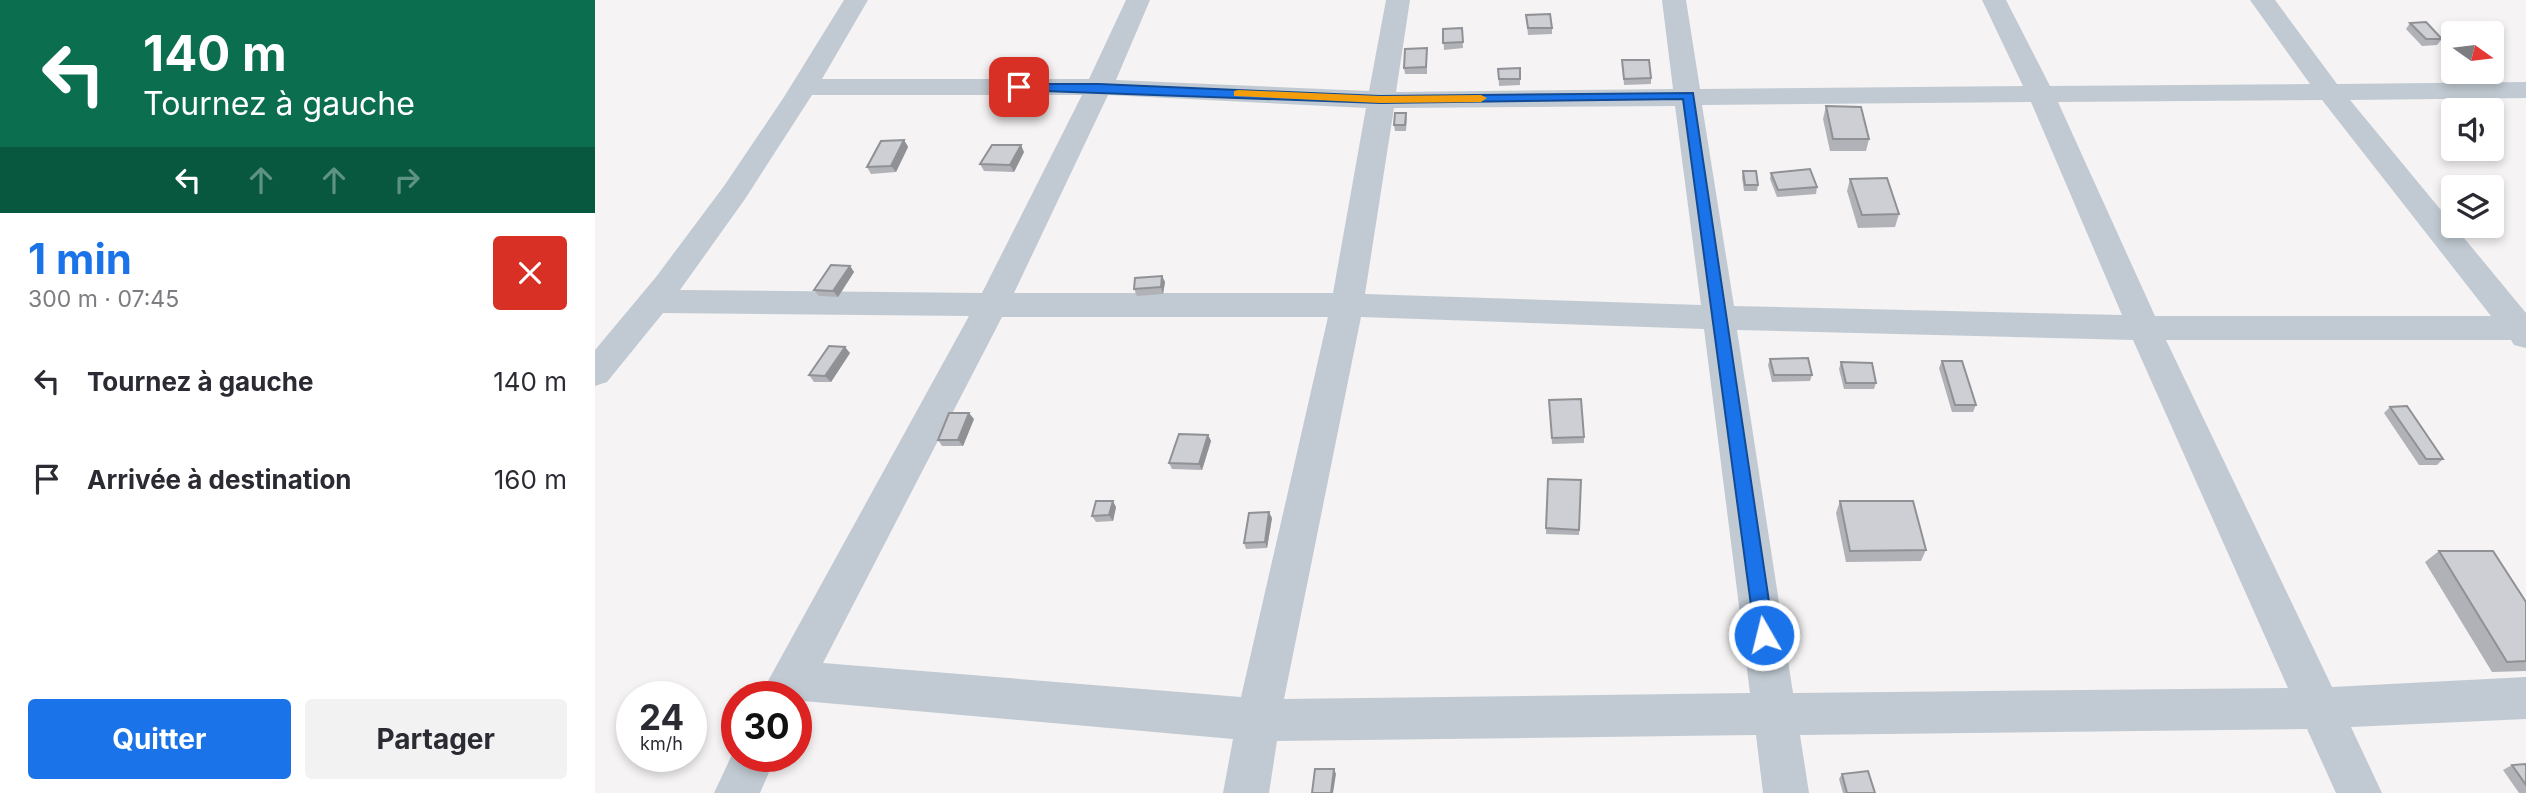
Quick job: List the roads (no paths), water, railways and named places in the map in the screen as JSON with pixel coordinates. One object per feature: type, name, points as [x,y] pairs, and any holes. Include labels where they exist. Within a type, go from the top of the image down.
[{"type":"street","points":[[595,373],[657,301],[806,87],[856,0]]},
{"type":"street","points":[[791,681],[992,305],[1099,88],[1137,0]]},
{"type":"street","points":[[1245,793],[1258,720],[1347,304],[1398,0]]},
{"type":"street","points":[[1674,0],[1786,793]]},
{"type":"street","points":[[1994,0],[2359,793]]},
{"type":"street","points":[[2262,0],[2329,92],[2524,331]]},
{"type":"street","points":[[806,87],[1099,88],[1380,100],[1689,95],[2526,90]]},
{"type":"street","points":[[657,301],[992,305],[1347,304],[1720,318],[2144,328],[2524,331]]},
{"type":"street","points":[[812,690],[1258,720],[2320,708],[2526,698]]},
{"type":"street","points":[[737,793],[747,772]]}]
